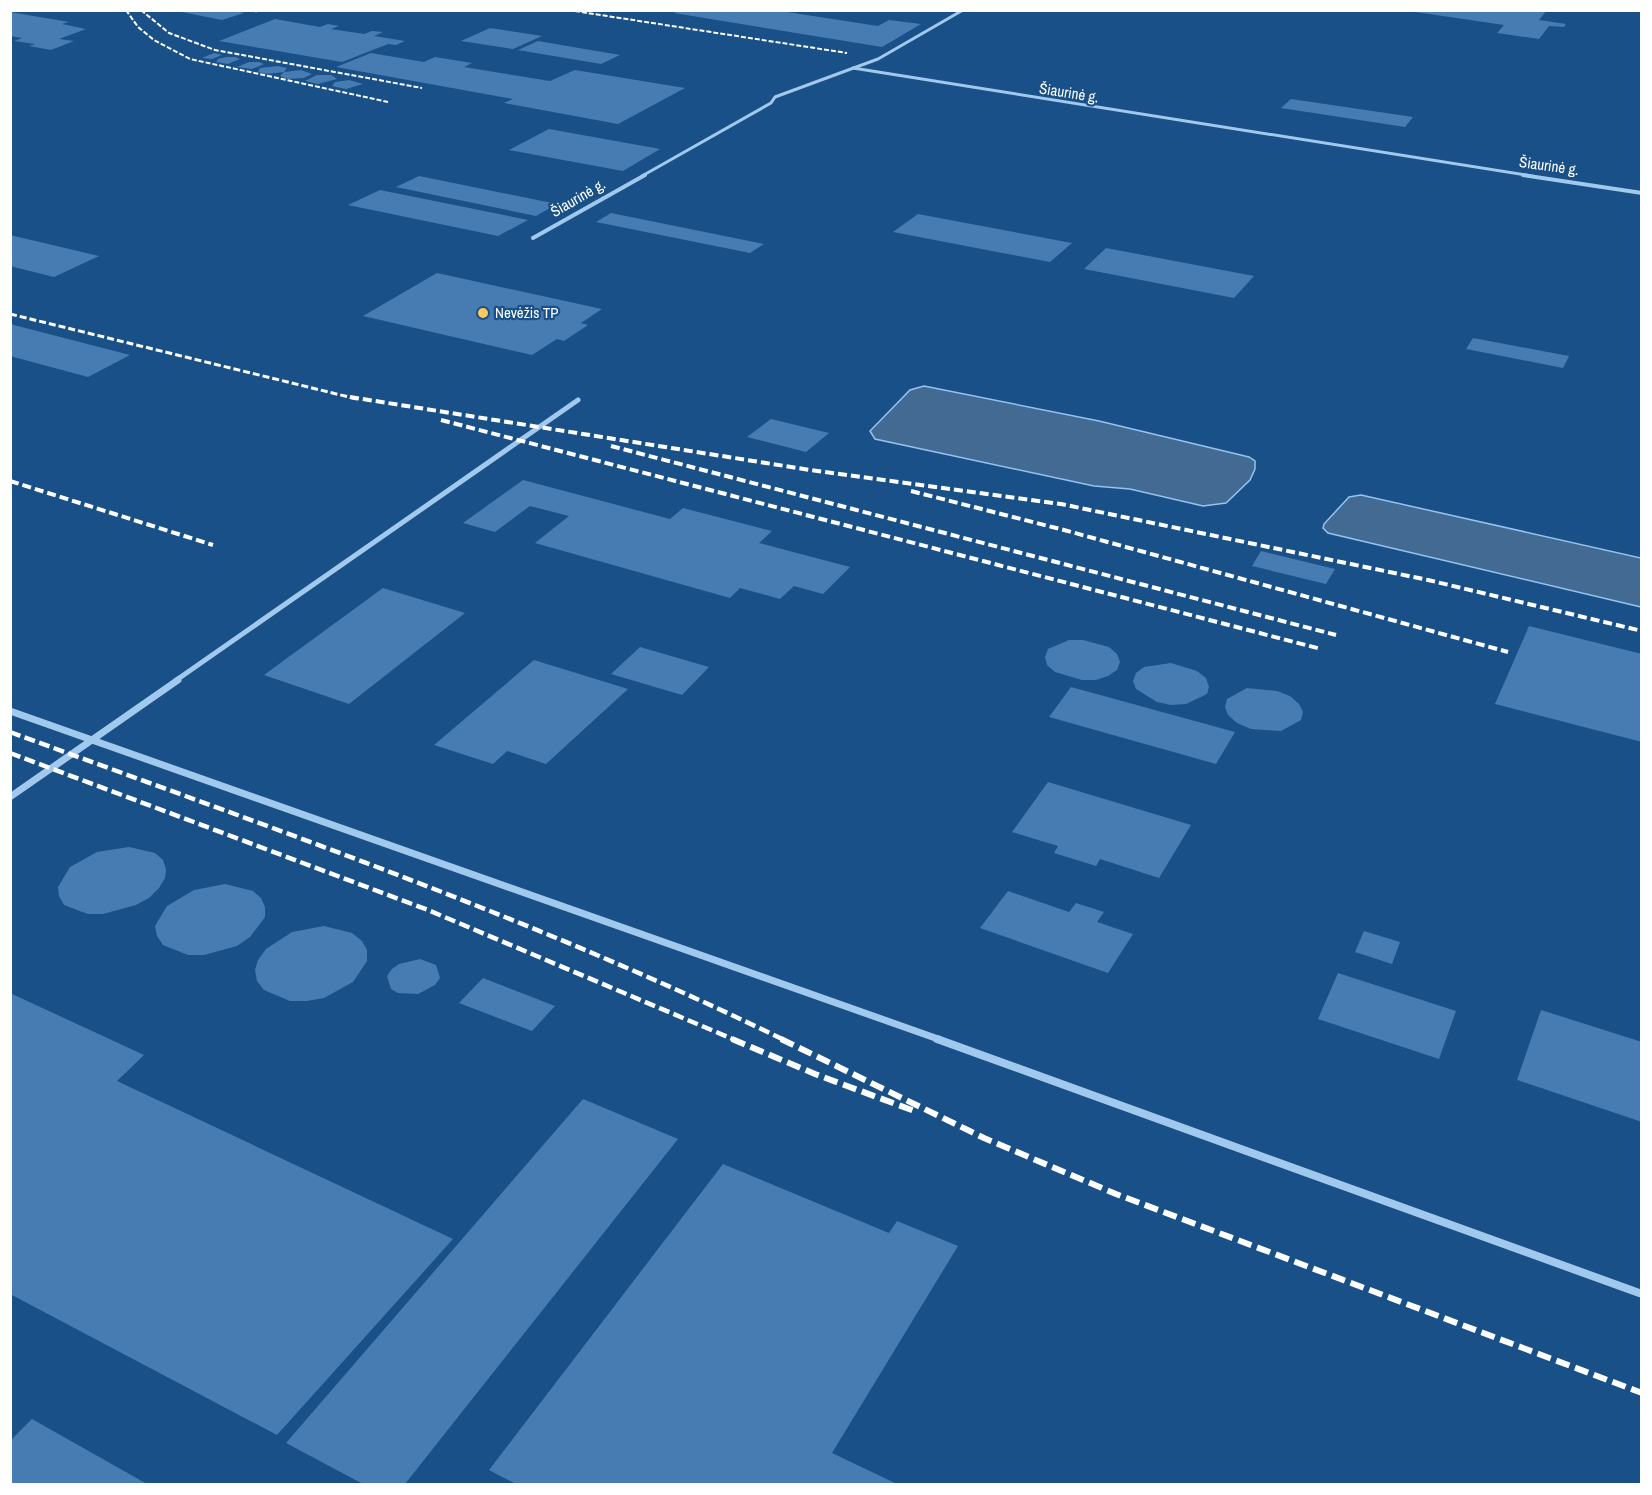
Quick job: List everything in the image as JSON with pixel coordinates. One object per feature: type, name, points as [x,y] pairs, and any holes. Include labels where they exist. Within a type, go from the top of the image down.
[{"type":"street","points":[[853,68],[878,59],[963,10]]},
{"type":"street","name":"Šiaurinė g.","points":[[533,238],[771,103],[775,97],[853,68],[1641,193]]},
{"type":"street","points":[[10,797],[578,400]]},
{"type":"street","points":[[10,711],[1045,1077],[1641,1294]]},
{"type":"water","points":[[924,386],[1099,421],[1249,457],[1255,461],[1255,469],[1250,480],[1226,503],[1203,506],[1130,489],[1094,486],[875,439],[870,431],[910,390]]},
{"type":"water","points":[[1361,495],[1641,558],[1641,607],[1328,533],[1323,528],[1324,524],[1349,497]]},
{"type":"building","points":[[172,10],[231,10],[244,13],[222,20]]},
{"type":"building","points":[[681,10],[774,10],[878,26],[889,20],[921,24],[882,47],[674,13]]},
{"type":"building","points":[[1402,10],[1547,10],[1539,20],[1566,24],[1564,27],[1549,26],[1539,39],[1497,33],[1504,25]]},
{"type":"building","points":[[10,12],[69,22],[62,24],[86,29],[59,39],[74,41],[51,50],[29,46],[35,44],[14,41],[22,38],[10,36]]},
{"type":"building","points":[[275,19],[320,27],[328,24],[339,26],[331,29],[364,34],[372,31],[383,32],[374,36],[405,41],[396,45],[388,44],[342,62],[219,41]]},
{"type":"building","points":[[490,28],[542,36],[513,49],[461,41]]},
{"type":"building","points":[[538,41],[620,55],[601,64],[518,50]]},
{"type":"building","points":[[214,53],[222,55],[212,59],[202,58]]},
{"type":"building","points":[[371,53],[424,62],[435,57],[472,63],[464,67],[550,81],[575,70],[685,88],[618,124],[504,103],[513,99],[336,67]]},
{"type":"building","points":[[226,57],[240,59],[228,64],[216,62]]},
{"type":"building","points":[[249,62],[264,64],[252,69],[237,67]]},
{"type":"building","points":[[278,66],[287,68],[284,72],[267,74],[258,72],[260,68]]},
{"type":"building","points":[[301,70],[312,74],[304,78],[288,79],[280,76],[284,72]]},
{"type":"building","points":[[317,75],[331,75],[337,79],[318,84],[305,81]]},
{"type":"building","points":[[349,80],[363,84],[346,89],[332,86],[335,82]]},
{"type":"building","points":[[1291,99],[1413,117],[1405,127],[1281,108]]},
{"type":"building","points":[[549,129],[660,149],[623,171],[509,150]]},
{"type":"building","points":[[419,176],[557,204],[536,216],[396,187]]},
{"type":"building","points":[[380,190],[528,220],[498,236],[348,205]]},
{"type":"building","points":[[611,213],[764,244],[750,253],[596,222]]},
{"type":"building","points":[[918,214],[1072,243],[1050,262],[893,232]]},
{"type":"building","points":[[10,235],[99,256],[54,277],[10,266]]},
{"type":"building","points":[[1106,248],[1254,276],[1234,298],[1084,269]]},
{"type":"building","name":"Nevėžis TP","points":[[437,273],[602,309],[581,323],[588,325],[564,341],[557,339],[532,355],[363,316]]},
{"type":"building","points":[[10,324],[130,355],[88,377],[10,356]]},
{"type":"building","points":[[1473,338],[1569,356],[1563,368],[1466,349]]},
{"type":"building","points":[[771,419],[829,433],[806,452],[747,437]]},
{"type":"building","points":[[523,480],[670,519],[683,508],[772,531],[759,543],[850,567],[823,594],[794,586],[780,599],[740,588],[730,598],[535,543],[569,516],[530,506],[495,532],[463,523]]},
{"type":"building","points":[[1261,551],[1335,569],[1326,584],[1252,566]]},
{"type":"building","points":[[383,588],[465,613],[349,704],[264,675]]},
{"type":"building","points":[[1529,626],[1642,654],[1642,742],[1495,704]]},
{"type":"building","points":[[1069,640],[1083,640],[1109,647],[1117,654],[1120,662],[1117,670],[1096,680],[1082,680],[1055,672],[1047,665],[1045,657],[1048,649]]},
{"type":"building","points":[[640,647],[709,667],[682,695],[611,674]]},
{"type":"building","points":[[534,660],[628,689],[546,764],[507,751],[493,764],[434,745]]},
{"type":"building","points":[[1171,663],[1197,671],[1206,678],[1209,687],[1207,694],[1186,704],[1171,705],[1157,702],[1136,689],[1133,681],[1136,673],[1144,667]]},
{"type":"building","points":[[1071,687],[1235,732],[1216,764],[1049,717]]},
{"type":"building","points":[[1247,688],[1277,691],[1290,696],[1299,704],[1303,712],[1301,720],[1281,731],[1251,729],[1237,723],[1228,715],[1225,707],[1227,699]]},
{"type":"building","points":[[1048,782],[1191,825],[1159,878],[1100,859],[1096,866],[1054,853],[1058,846],[1012,832]]},
{"type":"building","points":[[129,847],[155,853],[163,860],[166,869],[165,878],[149,898],[136,905],[103,914],[88,914],[64,905],[59,896],[58,887],[70,867],[97,852]]},
{"type":"building","points":[[225,884],[253,891],[261,898],[265,907],[265,917],[250,937],[237,946],[204,955],[188,955],[163,945],[157,936],[155,926],[167,906],[194,890]]},
{"type":"building","points":[[1008,891],[1069,912],[1076,903],[1104,912],[1097,922],[1133,934],[1108,973],[980,928]]},
{"type":"building","points":[[324,926],[352,933],[362,941],[367,950],[367,961],[353,982],[324,998],[307,1001],[290,1001],[264,990],[257,981],[255,970],[258,960],[266,949],[292,932]]},
{"type":"building","points":[[1364,931],[1400,942],[1392,964],[1355,952]]},
{"type":"building","points":[[420,959],[436,965],[440,978],[435,985],[418,994],[398,993],[391,989],[387,976],[392,969],[399,964]]},
{"type":"building","points":[[1338,973],[1456,1011],[1439,1059],[1318,1019]]},
{"type":"building","points":[[483,978],[555,1006],[532,1031],[459,1003]]},
{"type":"building","points":[[10,993],[144,1055],[117,1081],[453,1239],[277,1435],[10,1294]]},
{"type":"building","points":[[1541,1010],[1642,1042],[1642,1122],[1517,1080]]},
{"type":"building","points":[[583,1099],[678,1139],[405,1484],[363,1484],[286,1443]]},
{"type":"building","points":[[723,1164],[889,1233],[897,1221],[958,1246],[832,1453],[897,1484],[516,1484],[489,1470]]},
{"type":"building","points":[[32,1419],[147,1484],[10,1484],[10,1441]]},
{"type":"railway","points":[[126,10],[138,27],[154,40],[190,59],[388,102]]},
{"type":"railway","points":[[141,10],[169,33],[215,50],[422,88]]},
{"type":"railway","points":[[252,10],[258,12]]},
{"type":"railway","points":[[568,10],[847,53]]},
{"type":"railway","points":[[10,314],[357,399]]},
{"type":"railway","points":[[350,397],[810,470],[1061,504],[1428,580],[1642,631]]},
{"type":"railway","points":[[441,420],[1321,649]]},
{"type":"railway","points":[[611,446],[1336,635]]},
{"type":"railway","points":[[10,481],[213,545]]},
{"type":"railway","points":[[911,491],[1064,530],[1508,652]]},
{"type":"railway","points":[[10,732],[304,839],[498,914],[690,996],[784,1040]]},
{"type":"railway","points":[[10,753],[428,910],[735,1040]]},
{"type":"railway","points":[[732,1039],[815,1074],[917,1112]]},
{"type":"railway","points":[[781,1039],[984,1138],[1116,1194],[1642,1393]]},
{"type":"place","name":"Nevėžis TP","points":[[483,313]]}]
